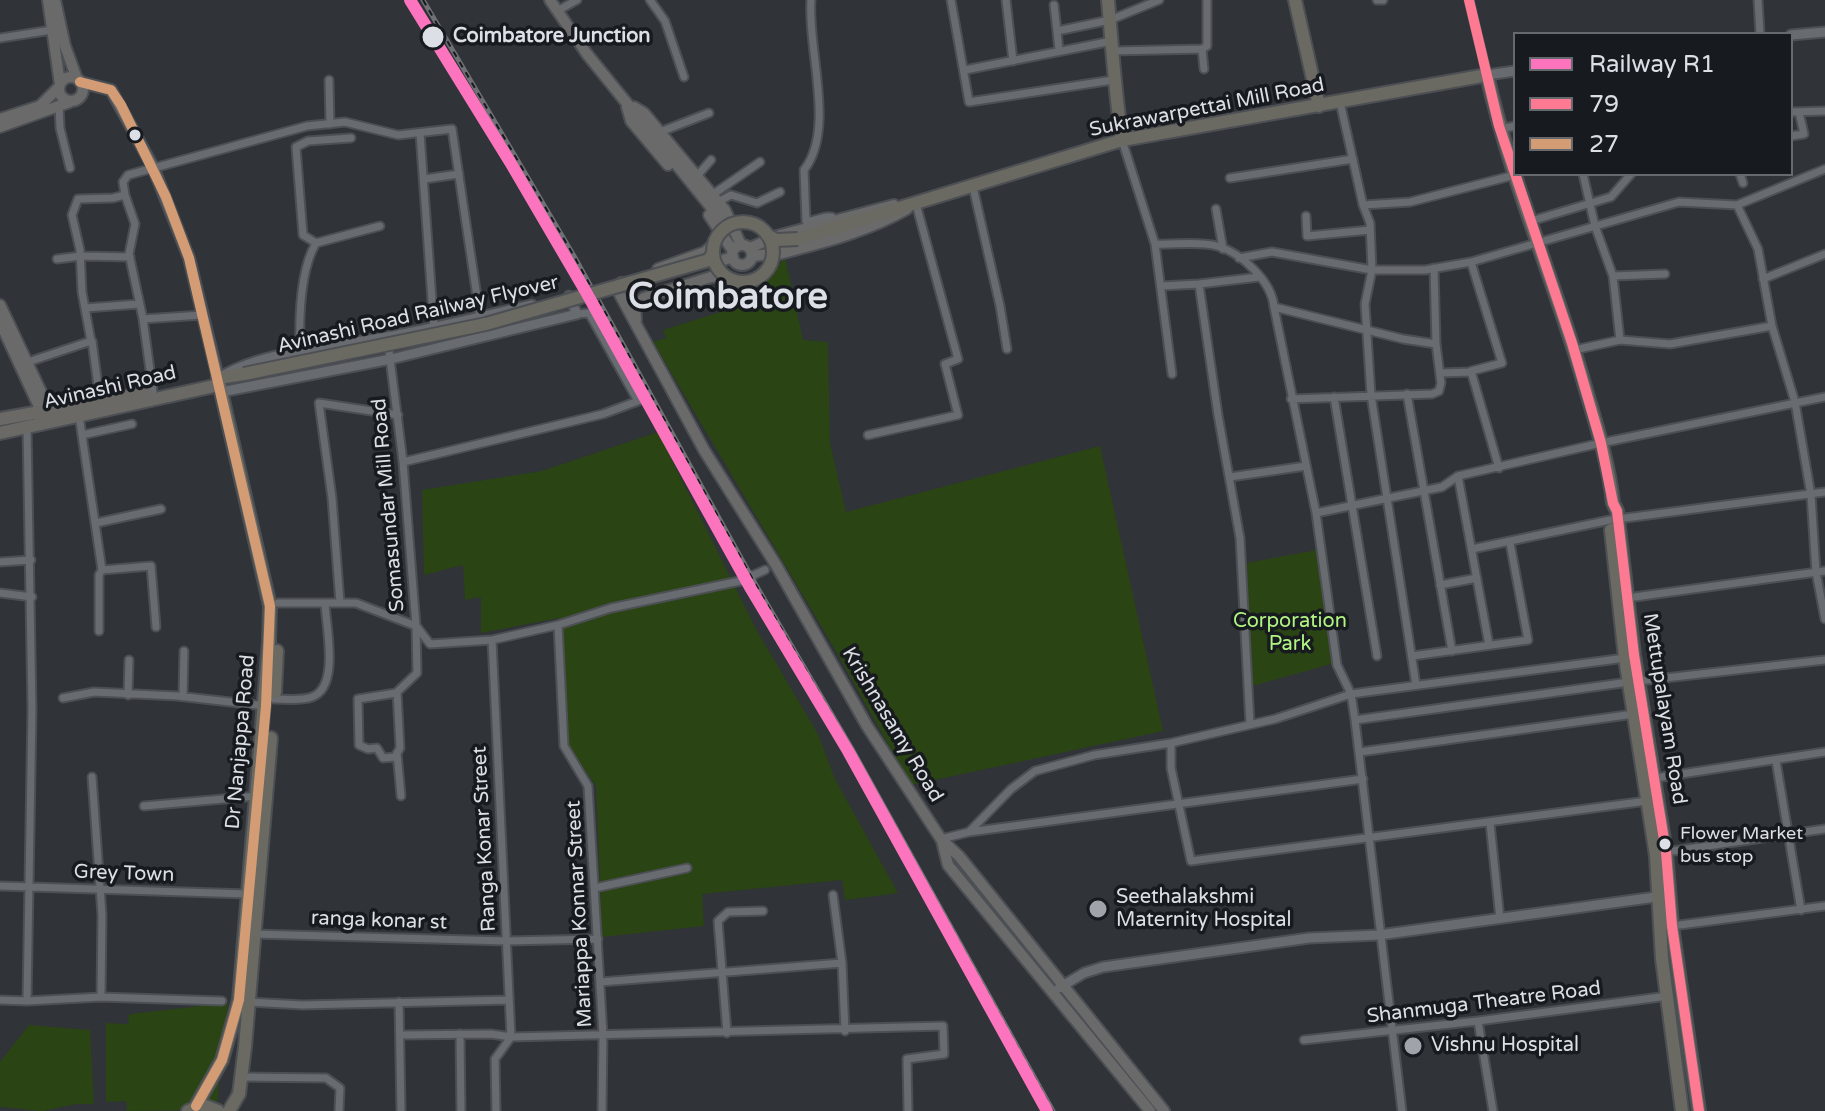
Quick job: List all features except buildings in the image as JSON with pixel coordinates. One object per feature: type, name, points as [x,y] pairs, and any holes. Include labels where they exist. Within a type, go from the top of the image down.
[{"type":"highway","points":[[1108,0],[1113,80],[1122,140]]},
{"type":"highway","points":[[1295,0],[1319,106]]},
{"type":"highway","name":"Sukrawarpettai Mill Road","points":[[798,239],[1122,140],[1487,75]]},
{"type":"highway","name":"Mettupalayam Road","points":[[1487,75],[1513,167]]},
{"type":"highway","name":"Mettupalayam Road","points":[[1516,176],[1574,350],[1601,443],[1613,503],[1611,520],[1625,658],[1634,682],[1655,778],[1666,852],[1664,896],[1668,996],[1682,1111]]},
{"type":"highway","points":[[717,261],[727,227],[753,224],[776,240],[798,239]]},
{"type":"highway","points":[[767,235],[773,250],[778,245],[798,239]]},
{"type":"highway","name":"Avinashi Road Railway Flyover","points":[[223,386],[245,377],[480,333],[702,271],[717,261],[743,282],[753,281],[768,269],[773,250]]},
{"type":"highway","name":"Dr Nanjappa Road","points":[[192,1108],[222,1060],[246,976],[254,934],[278,603],[223,386]]},
{"type":"highway","name":"Dr Nanjappa Road","points":[[223,386],[270,606],[270,702],[247,894],[248,1002],[239,1094],[229,1111]]},
{"type":"highway","name":"Mettupalayam Road","points":[[1611,520],[1627,598],[1634,714],[1656,856],[1672,926],[1699,1111]]},
{"type":"highway","points":[[192,1108],[209,1106],[218,1111]]},
{"type":"main road","points":[[48,0],[60,96],[70,101]]},
{"type":"main road","points":[[55,0],[65,46],[83,89],[70,101]]},
{"type":"main road","points":[[550,0],[587,54],[727,227]]},
{"type":"main road","points":[[0,119],[49,99],[65,78],[111,90],[153,167],[189,258],[223,386]]},
{"type":"main road","points":[[0,127],[70,101],[111,90]]},
{"type":"main road","points":[[625,101],[644,113],[729,216],[742,252]]},
{"type":"main road","points":[[625,101],[631,121],[742,252],[778,255],[863,230],[914,205]]},
{"type":"main road","points":[[637,325],[635,306],[644,298],[711,277],[717,261],[777,236],[833,220],[880,207],[914,205]]},
{"type":"main road","name":"Krishnasamy Road","points":[[717,261],[705,252],[623,281],[618,291],[704,450],[776,565],[867,726],[941,839],[959,856],[1164,1111]]},
{"type":"main road","points":[[0,305],[28,362],[41,419]]},
{"type":"main road","points":[[0,322],[41,419]]},
{"type":"main road","points":[[390,354],[403,346]]},
{"type":"main road","name":"Avinashi Road","points":[[0,433],[100,401],[153,392],[223,386]]},
{"type":"main road","name":"Avinashi Road","points":[[0,419],[79,415],[223,386]]},
{"type":"main road","points":[[941,839],[948,865],[1150,1111]]},
{"type":"street","points":[[557,11],[577,0]]},
{"type":"street","points":[[650,0],[665,21],[684,77]]},
{"type":"street","points":[[811,0],[819,129],[812,159],[804,170],[806,221],[814,222],[827,216],[833,220]]},
{"type":"street","points":[[951,0],[969,102],[1113,80]]},
{"type":"street","points":[[1006,0],[1013,61]]},
{"type":"street","points":[[1057,31],[1110,20],[1159,0]]},
{"type":"street","points":[[1204,69],[1202,49],[1208,42],[1207,0]]},
{"type":"street","points":[[1469,0],[1487,75]]},
{"type":"street","points":[[1758,0],[1760,32]]},
{"type":"street","points":[[1054,5],[1059,51]]},
{"type":"street","points":[[0,38],[52,30]]},
{"type":"street","points":[[1793,35],[1825,32]]},
{"type":"street","points":[[965,70],[1059,51],[1113,46],[1202,49]]},
{"type":"street","name":"Sukrawarpettai Mill Road","points":[[1487,75],[1513,71]]},
{"type":"street","points":[[329,80],[330,124]]},
{"type":"street","points":[[70,101],[60,128],[70,168]]},
{"type":"street","points":[[1340,102],[1370,230],[1372,270],[1365,304],[1371,395],[1416,685]]},
{"type":"street","points":[[1793,136],[1804,134],[1795,112],[1825,111]]},
{"type":"street","points":[[660,132],[709,113]]},
{"type":"street","points":[[153,392],[143,319],[130,257],[135,224],[123,182],[128,175],[153,167],[295,129],[345,122],[398,135],[452,129],[480,317]]},
{"type":"street","points":[[1500,129],[1513,126]]},
{"type":"street","points":[[420,133],[434,328]]},
{"type":"street","points":[[316,243],[303,235],[296,147],[308,141],[351,138]]},
{"type":"street","points":[[1122,140],[1155,244],[1172,374]]},
{"type":"street","points":[[1230,178],[1353,159]]},
{"type":"street","points":[[697,176],[711,160]]},
{"type":"street","points":[[715,198],[760,162]]},
{"type":"street","points":[[1239,258],[1272,252],[1372,270],[1434,268],[1471,262],[1679,202],[1737,205],[1825,169]]},
{"type":"street","points":[[1363,205],[1410,202],[1513,170]]},
{"type":"street","points":[[424,179],[459,174]]},
{"type":"street","points":[[1583,176],[1595,226],[1613,276],[1620,340]]},
{"type":"street","points":[[1531,221],[1611,197],[1629,176]]},
{"type":"street","points":[[973,187],[1007,349]]},
{"type":"street","points":[[715,198],[731,195],[757,203],[780,192]]},
{"type":"street","points":[[28,362],[91,341],[81,256],[72,215],[75,202],[78,199],[125,195]]},
{"type":"street","points":[[868,435],[958,415],[945,364],[958,359],[914,205]]},
{"type":"street","points":[[1737,205],[1758,249],[1772,326],[1795,402],[1811,495],[1825,619]]},
{"type":"street","points":[[1216,209],[1223,249]]},
{"type":"street","points":[[1306,216],[1307,236],[1370,230]]},
{"type":"street","points":[[300,352],[306,269],[316,243],[380,226]]},
{"type":"street","points":[[1155,244],[1216,245],[1239,258],[1269,288],[1316,513],[1337,665],[1351,694],[1402,1111]]},
{"type":"street","points":[[1763,279],[1825,254]]},
{"type":"street","points":[[57,259],[130,257]]},
{"type":"street","points":[[1440,373],[1471,372],[1502,363],[1471,262]]},
{"type":"street","points":[[1291,399],[1432,394],[1439,391],[1434,268]]},
{"type":"street","points":[[1613,276],[1665,274]]},
{"type":"street","points":[[1161,286],[1259,277]]},
{"type":"street","points":[[1199,284],[1244,570],[1250,724]]},
{"type":"street","points":[[223,386],[237,367],[300,352],[434,328],[569,295],[577,314]]},
{"type":"street","points":[[85,308],[139,304]]},
{"type":"street","points":[[1274,307],[1403,339],[1436,344]]},
{"type":"street","points":[[223,386],[589,313],[638,401],[603,414],[403,462]]},
{"type":"street","points":[[143,319],[202,315]]},
{"type":"street","points":[[1574,350],[1620,340],[1670,344],[1772,326]]},
{"type":"street","name":"Somasundar Mill Road","points":[[387,337],[403,462],[416,626],[430,644],[492,640]]},
{"type":"street","points":[[92,341],[100,401]]},
{"type":"street","points":[[1471,372],[1499,468]]},
{"type":"street","points":[[1407,394],[1452,651]]},
{"type":"street","points":[[1334,397],[1377,656]]},
{"type":"street","points":[[1316,513],[1424,492],[1442,487],[1458,476],[1601,443],[1825,397]]},
{"type":"street","points":[[340,603],[332,498],[319,403],[398,415]]},
{"type":"street","points":[[79,415],[102,570],[98,581],[99,631]]},
{"type":"street","points":[[27,1001],[31,560],[41,419]]},
{"type":"street","points":[[82,435],[132,424]]},
{"type":"street","points":[[1230,477],[1306,466]]},
{"type":"street","points":[[1458,476],[1489,645]]},
{"type":"street","points":[[1472,549],[1611,520],[1825,492]]},
{"type":"street","points":[[96,523],[161,509]]},
{"type":"street","points":[[1412,656],[1528,640],[1510,543]]},
{"type":"street","points":[[0,562],[31,560]]},
{"type":"street","points":[[102,570],[151,566],[156,627]]},
{"type":"street","points":[[492,640],[558,625],[611,608],[740,581],[765,570]]},
{"type":"street","points":[[1627,598],[1821,571]]},
{"type":"street","points":[[1440,585],[1477,578]]},
{"type":"street","points":[[0,593],[32,597]]},
{"type":"street","points":[[278,603],[356,603],[416,626],[417,673],[397,692],[358,699],[359,745],[368,749],[377,748],[383,758],[395,757],[400,748],[397,692]]},
{"type":"street","points":[[63,698],[94,692],[270,702],[312,697],[322,690],[329,670],[325,603]]},
{"type":"street","name":"Mariappa Konnar Street","points":[[558,625],[564,746],[588,786],[603,1035],[602,1111]]},
{"type":"street","name":"Ranga Konar Street","points":[[492,640],[511,1037]]},
{"type":"street","points":[[183,696],[184,651]]},
{"type":"street","points":[[969,832],[1011,789],[1035,771],[1094,755],[1171,743],[1250,724],[1351,694],[1625,658]]},
{"type":"street","points":[[128,695],[129,660]]},
{"type":"street","points":[[1355,720],[1825,660]]},
{"type":"street","points":[[1360,752],[1634,714]]},
{"type":"street","points":[[1171,743],[1171,768],[1191,861],[1647,801]]},
{"type":"street","points":[[1655,778],[1825,752]]},
{"type":"street","points":[[397,753],[401,796]]},
{"type":"street","points":[[1776,761],[1801,910]]},
{"type":"street","points":[[92,777],[102,915],[101,997]]},
{"type":"street","points":[[941,839],[969,832],[1363,779]]},
{"type":"street","points":[[144,806],[257,796]]},
{"type":"street","points":[[1490,823],[1500,919]]},
{"type":"street","points":[[1666,852],[1825,829]]},
{"type":"street","points":[[595,888],[687,868]]},
{"type":"street","name":"Grey Town","points":[[0,886],[247,894]]},
{"type":"street","points":[[833,895],[842,963],[845,1031]]},
{"type":"street","points":[[1052,992],[1084,973],[1103,967],[1309,938],[1379,935],[1664,896]]},
{"type":"street","points":[[1672,926],[1825,906]]},
{"type":"street","points":[[727,1033],[718,921],[728,912],[763,911]]},
{"type":"street","name":"ranga konar st","points":[[254,934],[506,941],[598,939]]},
{"type":"street","points":[[600,982],[842,963]]},
{"type":"street","name":"Shanmuga Theatre Road","points":[[1304,1040],[1668,996]]},
{"type":"street","points":[[0,1000],[101,997],[222,1001]]},
{"type":"street","points":[[248,1002],[303,1005],[509,1000]]},
{"type":"street","points":[[399,1002],[401,1111]]},
{"type":"street","points":[[1478,1021],[1493,1111]]},
{"type":"street","points":[[401,1035],[511,1037],[845,1031],[943,1026],[944,1054],[907,1059],[908,1111]]},
{"type":"street","points":[[460,1034],[461,1111]]},
{"type":"street","points":[[496,1111],[495,1059],[511,1037]]},
{"type":"street","points":[[241,1077],[326,1078],[340,1088],[339,1111]]},
{"type":"green space","points":[[785,257],[803,340],[828,342],[830,443],[846,512],[1100,446],[1163,731],[911,785],[834,648],[653,342],[666,338],[663,330],[746,304],[742,293],[767,281]]},
{"type":"green space","points":[[658,432],[757,631],[818,734],[835,779],[898,893],[845,900],[842,880],[702,894],[704,926],[602,937],[596,786],[569,747],[559,618],[481,633],[481,597],[465,600],[463,565],[424,575],[422,490],[542,471]]},
{"type":"green space","name":"Corporation Park","points":[[1316,550],[1335,663],[1252,686],[1247,563]]},
{"type":"green space","points":[[228,1003],[217,1105],[201,1110],[127,1111],[126,1101],[106,1102],[106,1023],[128,1024],[129,1014]]},
{"type":"green space","points":[[29,1025],[90,1030],[94,1104],[76,1104],[43,1111],[0,1107],[0,1062]]},
{"type":"railway","points":[[423,0],[574,256],[1053,1111]]},
{"type":"rail line","name":"R1","points":[[410,0],[586,292],[751,589],[848,751],[1047,1111]]},
{"type":"transit line","name":"79","points":[[1469,0],[1499,126],[1513,168]]},
{"type":"transit line","name":"27","points":[[80,82],[111,90],[121,105],[166,197],[189,258],[270,606],[266,706],[239,1000],[222,1060],[196,1106]]},
{"type":"transit line","name":"79","points":[[1516,176],[1572,343],[1617,511],[1634,655],[1666,852],[1672,926],[1699,1111]]},
{"type":"place","name":"Coimbatore Junction","points":[[433,37]]},
{"type":"place","name":"Flower Market bus stop","points":[[1665,844]]},
{"type":"place","name":"Seethalakshmi Maternity Hospital","points":[[1098,909]]},
{"type":"place","name":"Vishnu Hospital","points":[[1413,1046]]},
{"type":"district","name":"Coimbatore","points":[[728,299]]}]
